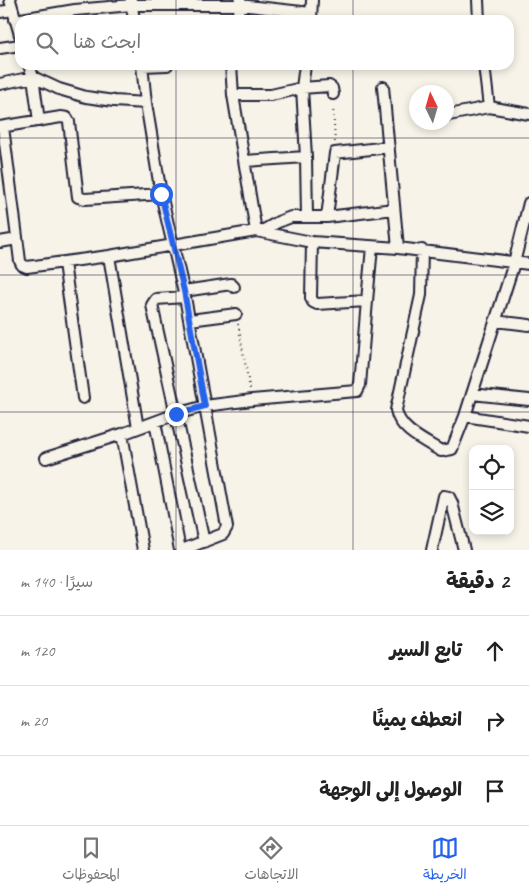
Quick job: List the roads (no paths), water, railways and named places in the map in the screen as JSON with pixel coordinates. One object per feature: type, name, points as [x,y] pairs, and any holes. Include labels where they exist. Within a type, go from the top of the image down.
[{"type":"street","points":[[311,15],[312,0]]},
{"type":"street","points":[[478,0],[479,15]]},
{"type":"street","points":[[0,12],[132,2],[239,2],[306,15]]},
{"type":"street","points":[[132,2],[133,15]]},
{"type":"street","points":[[238,15],[239,2]]},
{"type":"street","points":[[0,48],[15,46]]},
{"type":"street","points":[[31,70],[39,121]]},
{"type":"street","points":[[142,70],[161,194],[190,320],[227,527],[223,534],[181,550],[155,422]]},
{"type":"street","points":[[231,70],[233,95],[259,231]]},
{"type":"street","points":[[304,70],[302,88],[307,218]]},
{"type":"street","points":[[485,70],[489,107]]},
{"type":"street","points":[[0,84],[33,78],[59,89],[86,97],[146,104]]},
{"type":"street","points":[[233,95],[271,95],[302,88],[329,86],[332,88],[333,94]]},
{"type":"street","points":[[383,87],[398,248]]},
{"type":"street","points":[[454,114],[489,107],[529,114]]},
{"type":"street","points":[[161,194],[85,199],[78,197],[69,122],[64,117],[2,127],[3,154],[22,266],[64,263],[259,231],[291,218],[327,217],[394,209]]},
{"type":"street","points":[[327,217],[335,153],[389,147]]},
{"type":"street","points":[[245,161],[306,157]]},
{"type":"street","points":[[422,250],[421,295],[396,410],[397,418],[403,426],[441,452],[452,449],[465,416],[514,263],[529,203]]},
{"type":"street","points":[[259,231],[312,242],[422,250],[529,264]]},
{"type":"street","points":[[0,242],[17,239]]},
{"type":"street","points":[[312,242],[311,298],[313,302],[321,304],[367,301]]},
{"type":"street","points":[[46,458],[205,406],[357,391],[360,385],[372,247]]},
{"type":"street","points":[[109,256],[138,428]]},
{"type":"street","points":[[64,263],[83,398]]},
{"type":"street","points":[[204,542],[152,305],[156,299],[231,284],[234,287]]},
{"type":"street","points":[[190,320],[236,314]]},
{"type":"street","points":[[495,320],[529,325]]},
{"type":"street","points":[[472,394],[529,400]]},
{"type":"street","points":[[465,416],[529,426]]},
{"type":"street","points":[[122,434],[143,550]]},
{"type":"street","points":[[432,550],[444,496],[449,496],[452,503],[464,550]]}]
